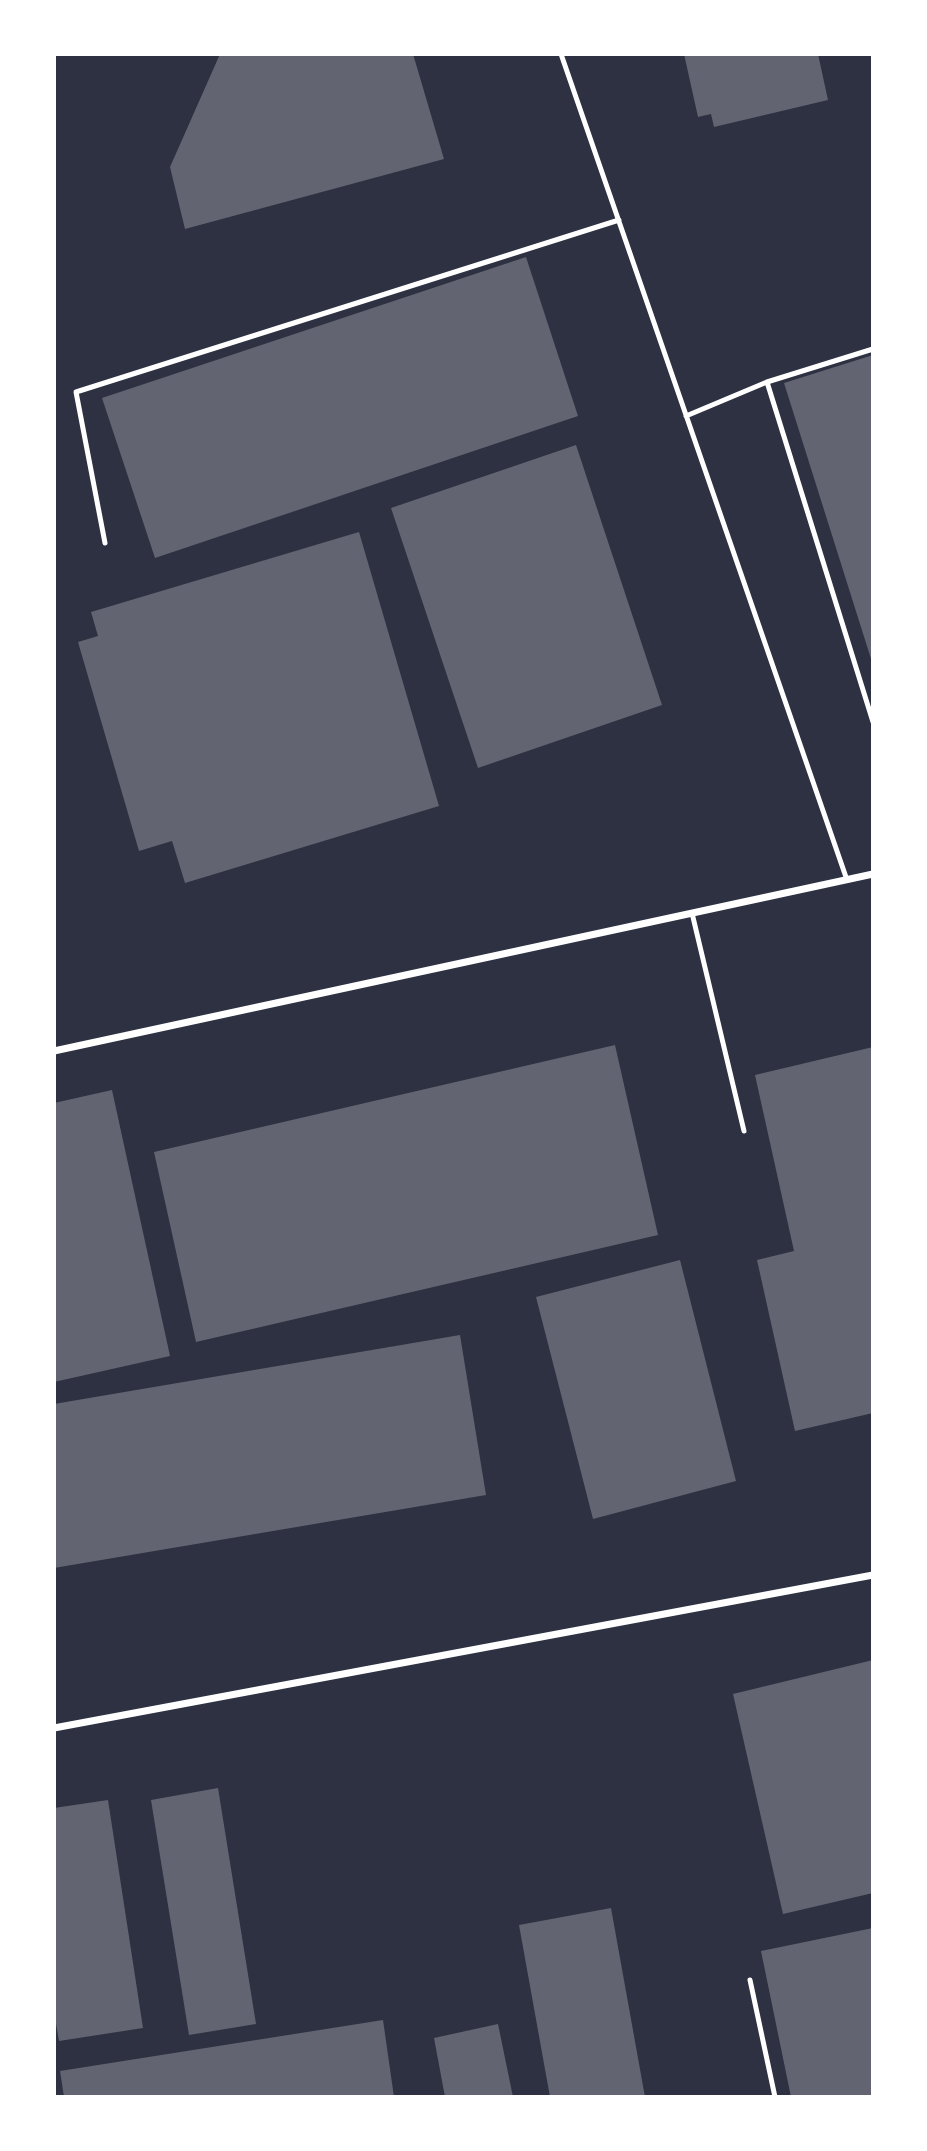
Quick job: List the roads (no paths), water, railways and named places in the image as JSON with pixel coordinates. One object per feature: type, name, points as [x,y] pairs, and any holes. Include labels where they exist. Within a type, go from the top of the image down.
[{"type":"street","points":[[54,1051],[873,874]]},
{"type":"street","points":[[54,1727],[873,1574]]},
{"type":"lane","points":[[561,54],[847,880]]},
{"type":"lane","points":[[105,543],[76,392],[619,220]]},
{"type":"lane","points":[[686,416],[767,382],[873,349]]},
{"type":"lane","points":[[767,382],[873,722]]},
{"type":"lane","points":[[692,913],[744,1131]]},
{"type":"lane","points":[[750,1980],[775,2097]]}]
